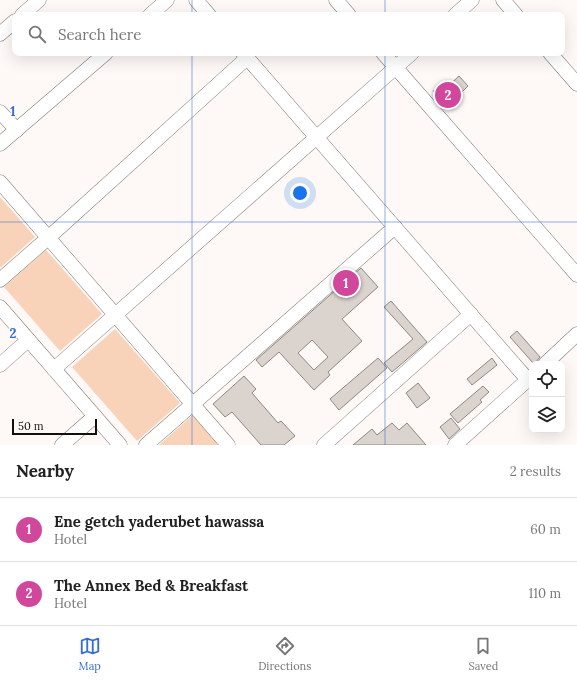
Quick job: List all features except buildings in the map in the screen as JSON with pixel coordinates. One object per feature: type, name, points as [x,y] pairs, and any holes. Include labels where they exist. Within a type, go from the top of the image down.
[{"type":"street","points":[[25,12],[39,0]]},
{"type":"street","points":[[153,12],[167,0]]},
{"type":"street","points":[[196,0],[206,12]]},
{"type":"street","points":[[336,0],[346,12]]},
{"type":"street","points":[[458,12],[472,0]]},
{"type":"street","points":[[503,0],[513,12]]},
{"type":"street","points":[[0,34],[12,24]]},
{"type":"street","points":[[0,144],[103,56]]},
{"type":"street","points":[[0,280],[48,238],[245,56],[471,314],[529,377]]},
{"type":"street","points":[[386,56],[577,275]]},
{"type":"street","points":[[54,369],[409,56]]},
{"type":"street","points":[[553,56],[577,84]]},
{"type":"street","points":[[0,112],[17,130]]},
{"type":"street","points":[[0,182],[228,445]]},
{"type":"street","points":[[146,445],[395,227]]},
{"type":"street","points":[[0,307],[120,445]]},
{"type":"street","points":[[324,445],[471,314]]},
{"type":"street","points":[[548,361],[577,334]]},
{"type":"street","points":[[0,365],[28,340]]},
{"type":"street","points":[[455,445],[529,379]]},
{"type":"street","points":[[62,445],[95,416]]},
{"type":"shaded area","points":[[0,197],[35,237],[0,268]]},
{"type":"shaded area","points":[[46,250],[102,314],[60,351],[4,287]]},
{"type":"shaded area","points":[[115,329],[180,403],[137,441],[72,367]]},
{"type":"shaded area","points":[[193,415],[218,445],[159,445]]},
{"type":"place","name":"The Annex Bed & Breakfast","points":[[448,95]]},
{"type":"place","name":"Ene getch yaderubet hawassa","points":[[346,283]]}]
